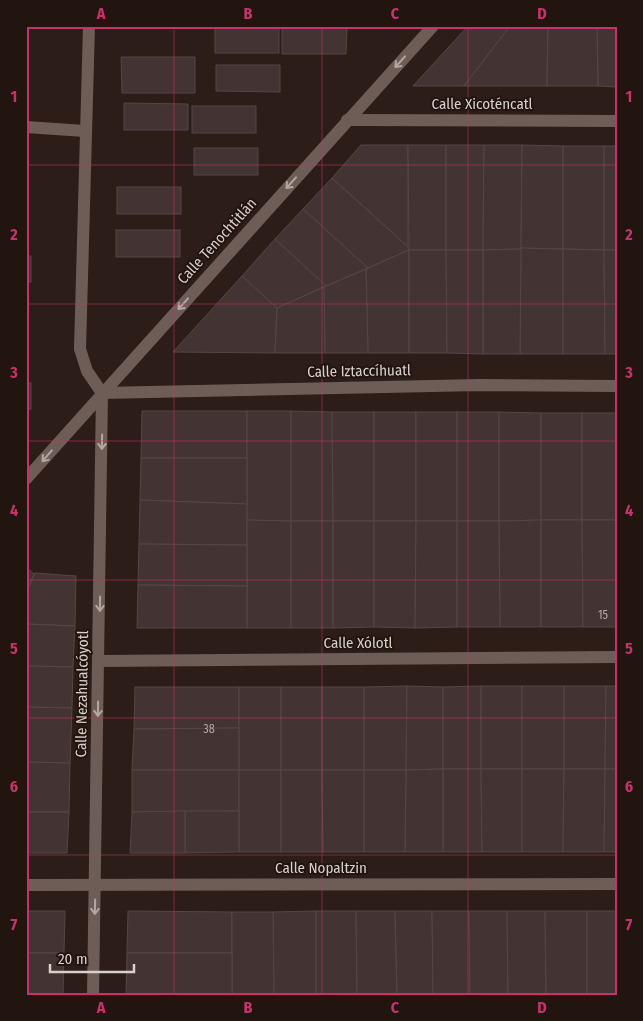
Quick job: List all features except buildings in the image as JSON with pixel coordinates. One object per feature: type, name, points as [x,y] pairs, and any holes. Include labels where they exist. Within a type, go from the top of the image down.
[{"type":"street","points":[[89,26],[80,349],[87,371],[102,393]]},
{"type":"street","name":"Calle Tenochtitlán","points":[[26,479],[433,26]]},
{"type":"street","name":"Calle Xicoténcatl","points":[[347,120],[617,121]]},
{"type":"street","points":[[26,127],[85,131]]},
{"type":"street","name":"Calle Iztaccíhuatl","points":[[102,393],[479,385],[617,386]]},
{"type":"street","name":"Calle Nezahualcóyotl","points":[[93,995],[102,393]]},
{"type":"street","name":"Calle Xólotl","points":[[99,661],[617,657]]},
{"type":"street","name":"Calle Nopaltzin","points":[[26,885],[617,884]]}]
